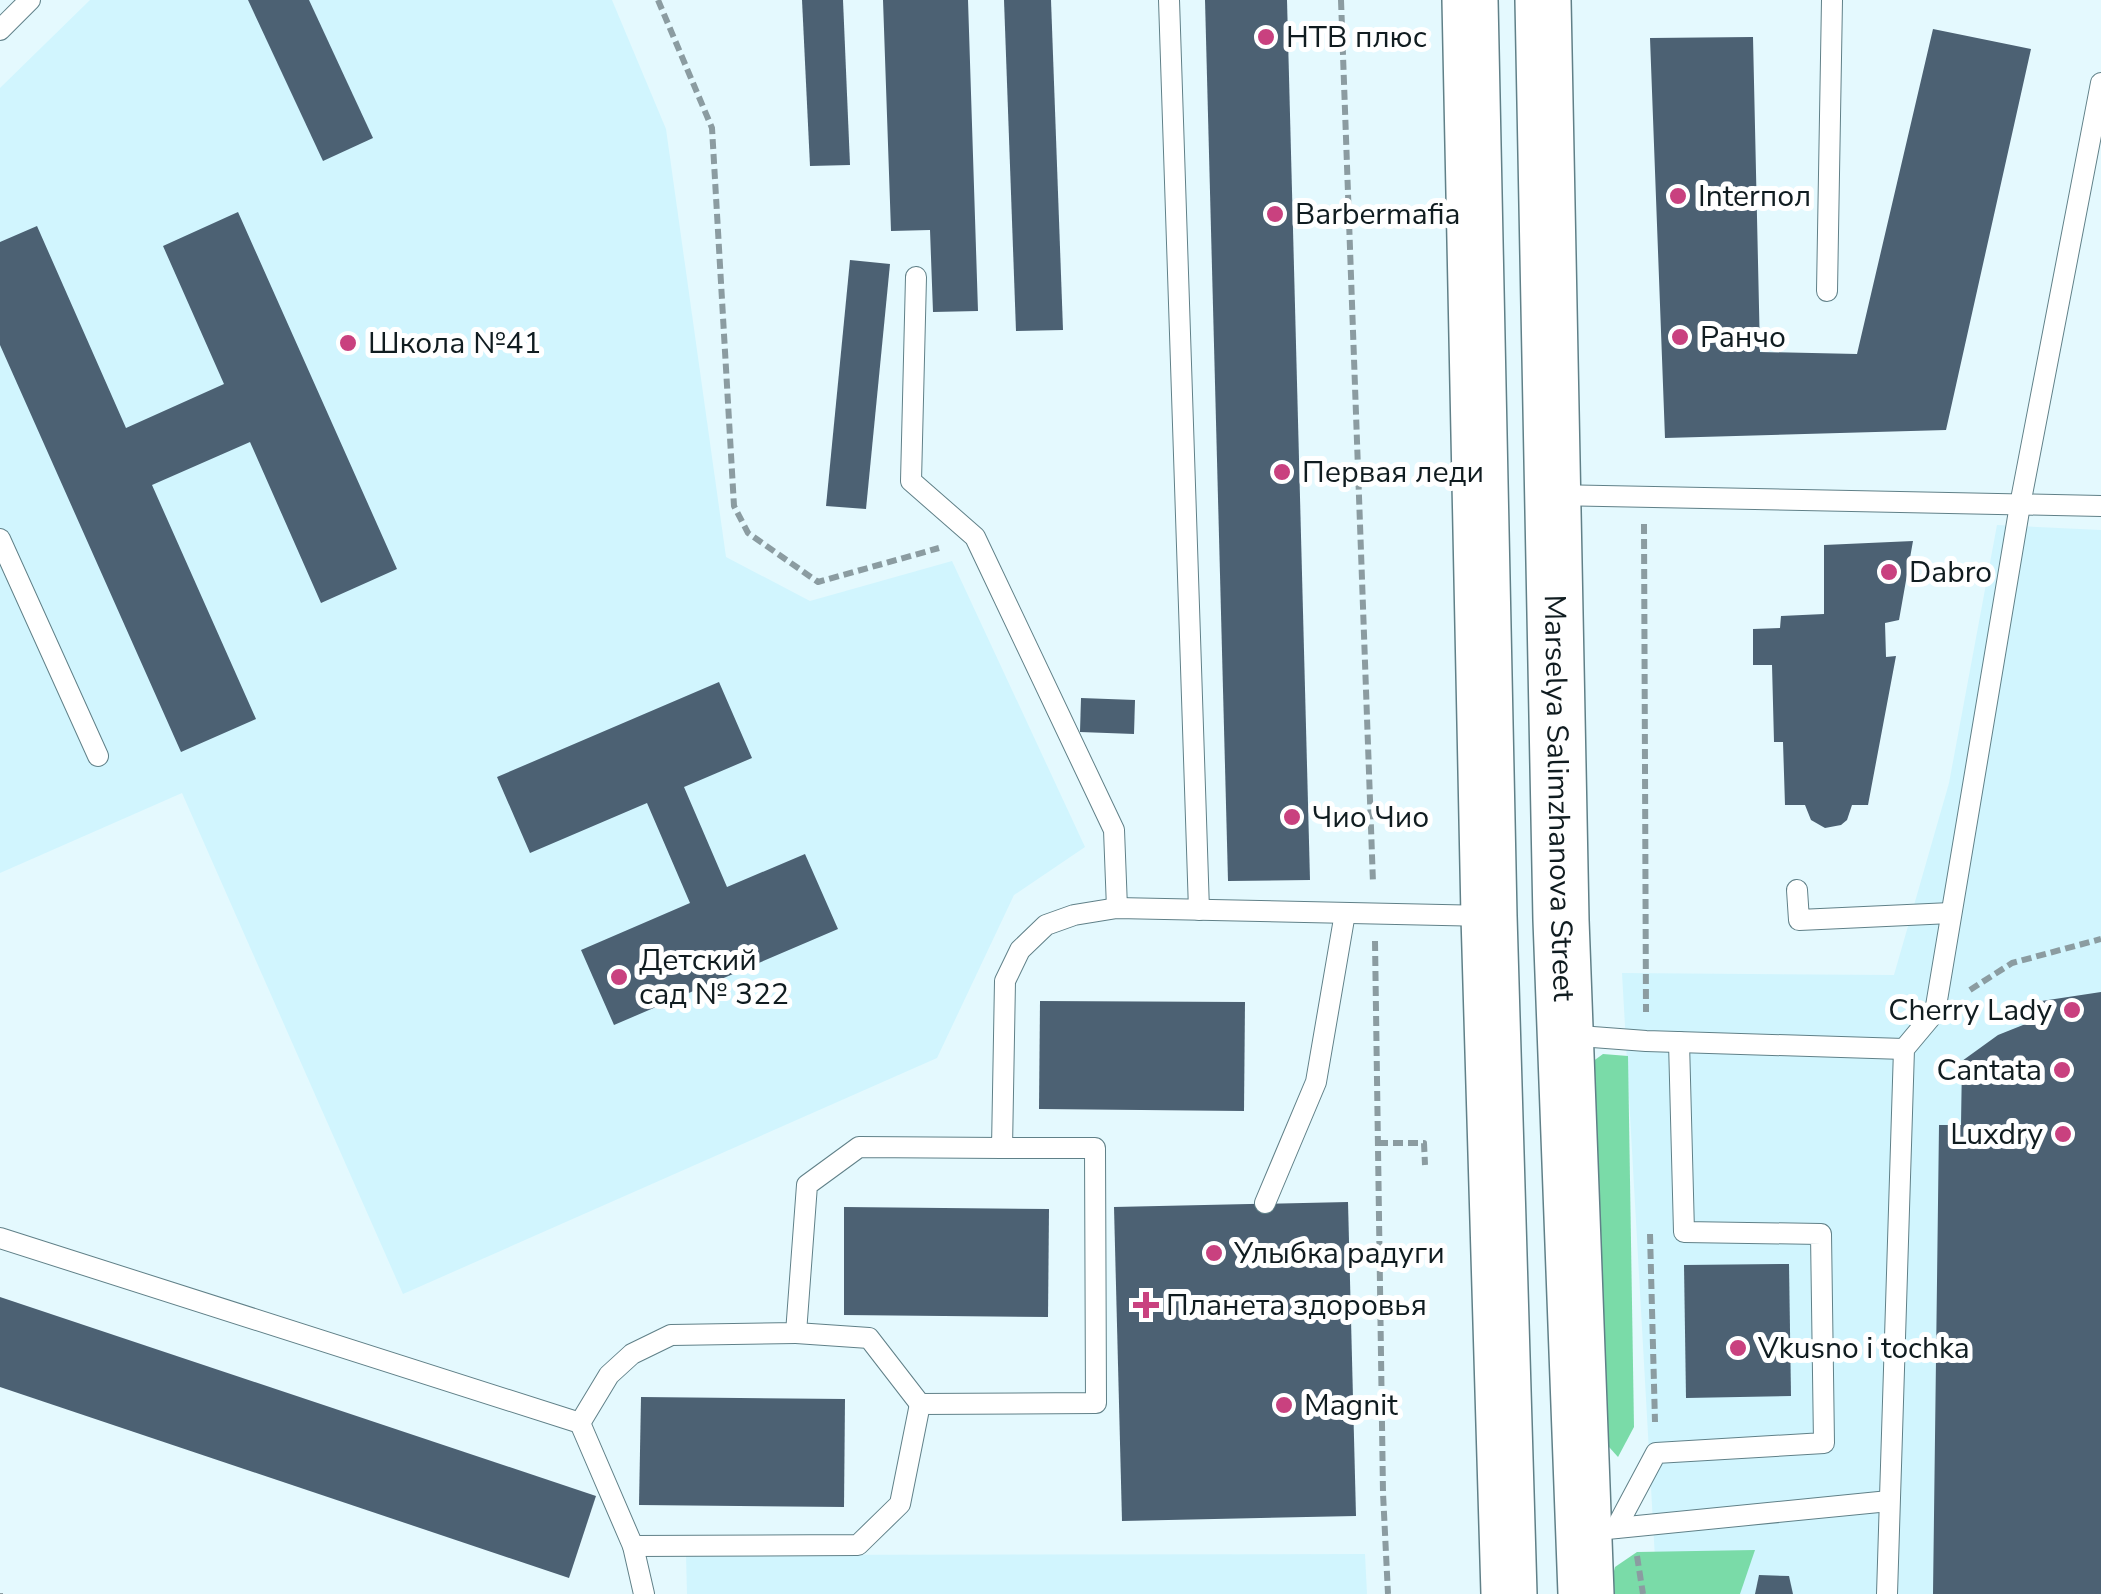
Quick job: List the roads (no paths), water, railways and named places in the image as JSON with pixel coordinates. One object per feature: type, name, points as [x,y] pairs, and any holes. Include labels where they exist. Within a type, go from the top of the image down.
[{"type":"main road","points":[[1470,0],[1489,916],[1509,1594]]},
{"type":"main road","name":"Marselya Salimzhanova Street","points":[[1542,0],[1565,1035],[1612,1529],[1586,1594]]},
{"type":"lane","points":[[0,30],[30,0]]},
{"type":"lane","points":[[1168,0],[1199,910]]},
{"type":"lane","points":[[1827,290],[1832,0]]},
{"type":"lane","points":[[1887,1594],[1904,1049],[1936,1012],[2020,505],[2101,84]]},
{"type":"lane","points":[[916,277],[911,482],[975,537],[1114,830],[1117,908]]},
{"type":"lane","points":[[1552,495],[2101,506]]},
{"type":"lane","points":[[0,539],[98,756]]},
{"type":"lane","points":[[1797,890],[1798,920],[1951,912]]},
{"type":"lane","points":[[1002,1148],[1005,981],[1020,950],[1046,925],[1074,915],[1117,908],[1489,916]]},
{"type":"lane","points":[[1265,1203],[1316,1082],[1345,913]]},
{"type":"lane","points":[[1565,1035],[1904,1049]]},
{"type":"lane","points":[[1612,1529],[1656,1453],[1824,1443],[1822,1234],[1684,1232],[1679,1042]]},
{"type":"lane","points":[[796,1334],[808,1185],[860,1148],[1094,1148],[1096,1403],[920,1404]]},
{"type":"lane","points":[[0,1238],[580,1423],[633,1546],[644,1594]]},
{"type":"lane","points":[[580,1423],[609,1375],[632,1354],[671,1334],[869,1338],[920,1404],[900,1504],[858,1545],[633,1546]]},
{"type":"lane","points":[[1612,1529],[1889,1501]]},
{"type":"place","name":"НТВ плюс","points":[[1266,37]]},
{"type":"place","name":"Interпол","points":[[1678,196]]},
{"type":"place","name":"Barbermafia","points":[[1275,214]]},
{"type":"place","name":"Ранчо","points":[[1680,337]]},
{"type":"place","name":"Школа №41","points":[[348,343]]},
{"type":"place","name":"Первая леди","points":[[1282,472]]},
{"type":"place","name":"Dabro","points":[[1889,572]]},
{"type":"place","name":"Чио Чио","points":[[1292,817]]},
{"type":"place","name":"Детский сад № 322","points":[[619,977]]},
{"type":"place","name":"Cherry Lady","points":[[2072,1010]]},
{"type":"place","name":"Cantata","points":[[2062,1070]]},
{"type":"place","name":"Luxdry","points":[[2063,1134]]},
{"type":"place","name":"Улыбка радуги","points":[[1214,1253]]},
{"type":"place","name":"Планета здоровья","points":[[1146,1305]]},
{"type":"place","name":"Vkusno i tochka","points":[[1738,1348]]},
{"type":"place","name":"Magnit","points":[[1284,1405]]}]
